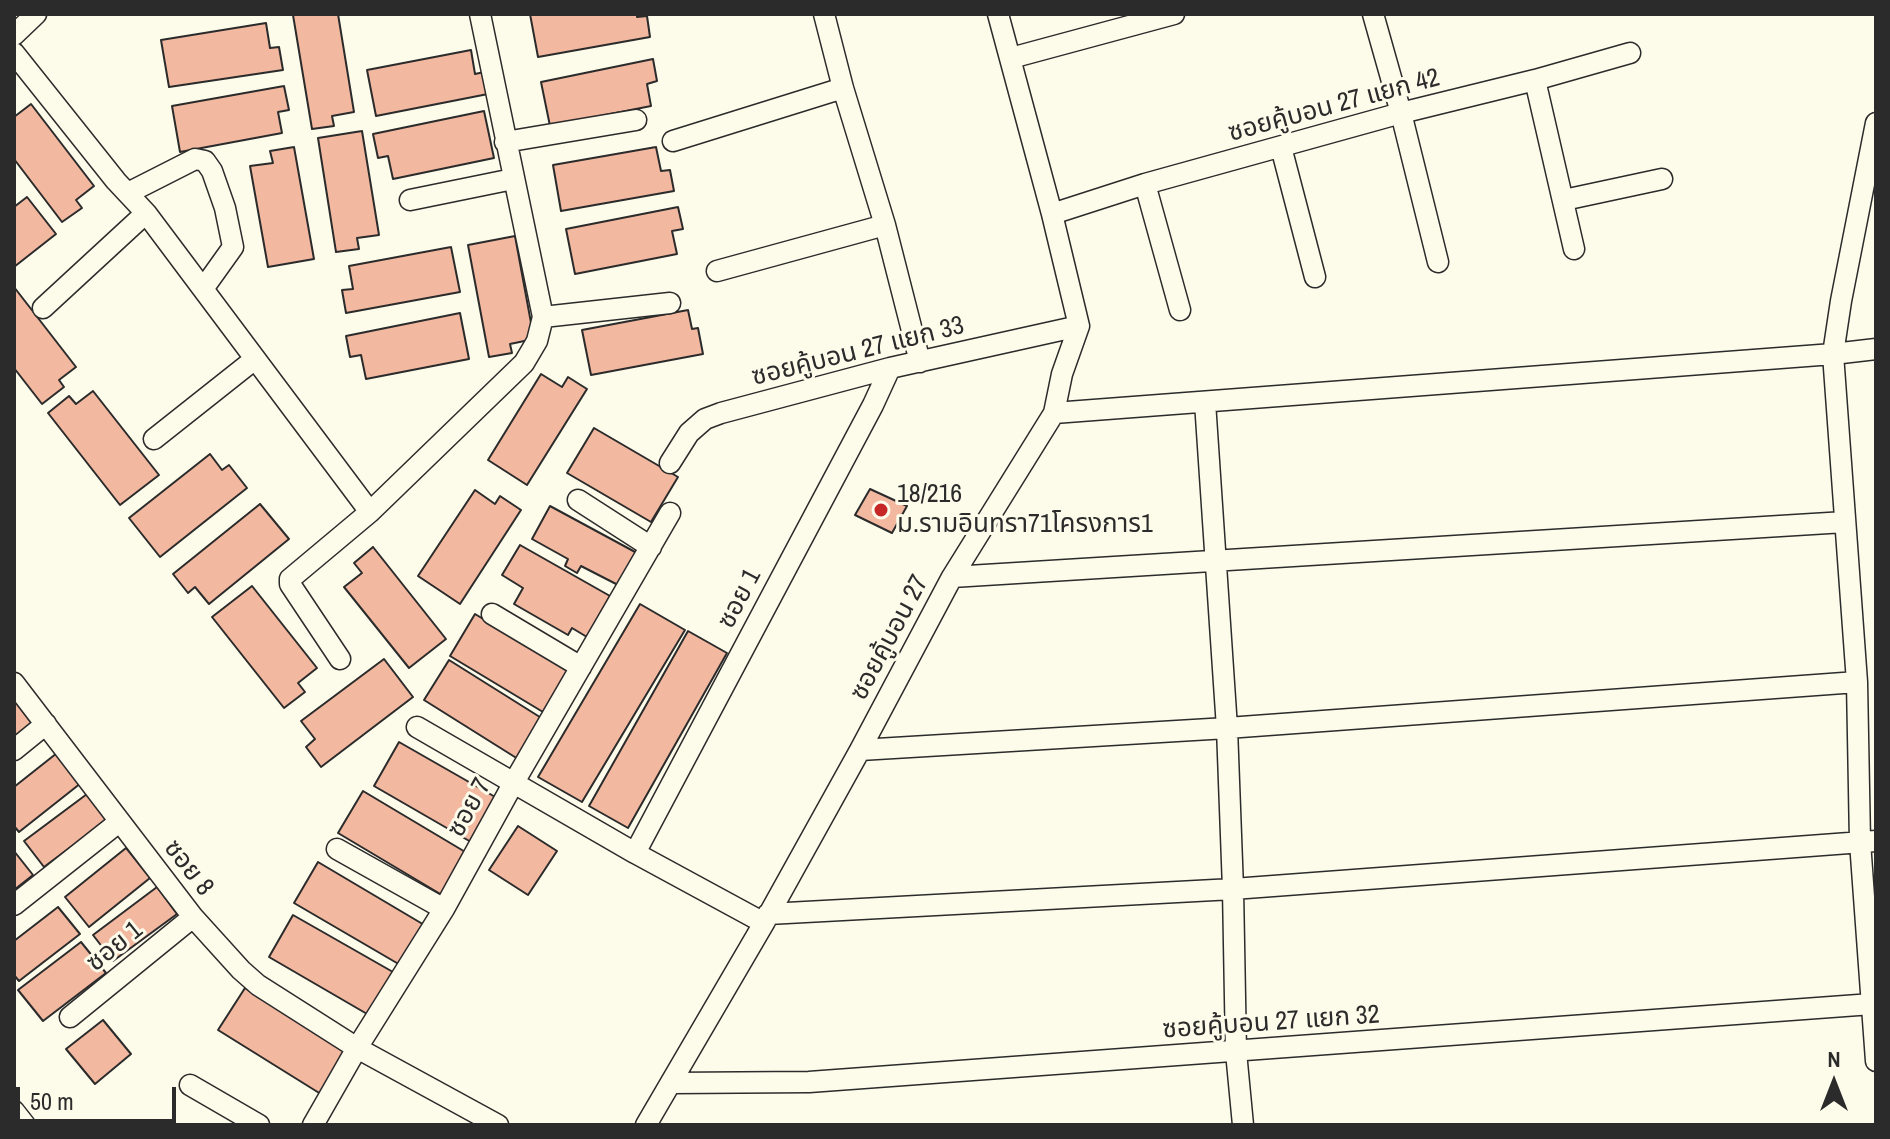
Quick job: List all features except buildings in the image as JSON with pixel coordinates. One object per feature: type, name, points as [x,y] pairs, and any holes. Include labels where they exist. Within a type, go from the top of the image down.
[{"type":"street","points":[[14,35],[36,14]]},
{"type":"street","points":[[340,659],[290,584],[290,579],[370,512],[524,363],[537,341],[543,317],[480,14]]},
{"type":"street","points":[[824,14],[885,225],[920,362]]},
{"type":"street","points":[[998,14],[1079,326]]},
{"type":"street","points":[[1011,58],[1174,14]]},
{"type":"street","points":[[1373,14],[1438,262]]},
{"type":"street","name":"ซอยคู้บอน 27 แยก 42","points":[[1052,214],[1145,184],[1630,53]]},
{"type":"street","points":[[16,59],[146,213],[370,512]]},
{"type":"street","points":[[1535,80],[1574,249]]},
{"type":"street","points":[[673,141],[843,88]]},
{"type":"street","points":[[505,142],[636,120]]},
{"type":"street","points":[[1876,123],[1833,354],[1868,841],[1876,1061]]},
{"type":"street","points":[[1281,147],[1315,277]]},
{"type":"street","points":[[128,193],[195,159],[205,161],[212,171],[225,208],[233,247],[203,289]]},
{"type":"street","points":[[410,200],[513,179]]},
{"type":"street","points":[[1564,200],[1662,179]]},
{"type":"street","points":[[1145,184],[1180,310]]},
{"type":"street","points":[[43,308],[146,213]]},
{"type":"street","points":[[717,271],[885,225]]},
{"type":"street","points":[[543,317],[670,303]]},
{"type":"street","name":"ซอยคู้บอน 27 แยก 33","points":[[670,463],[689,433],[705,419],[890,368],[1079,326]]},
{"type":"street","name":"ซอยคู้บอน 27","points":[[646,1125],[766,919],[952,577],[1054,413],[1062,374],[1079,326]]},
{"type":"street","points":[[1054,413],[1876,349]]},
{"type":"street","points":[[154,439],[255,359]]},
{"type":"street","name":"ซอย 1","points":[[635,853],[890,368]]},
{"type":"street","points":[[1205,402],[1227,728],[1236,1052],[1243,1125]]},
{"type":"street","points":[[578,500],[651,547]]},
{"type":"street","name":"ซอย 7","points":[[313,1125],[444,909],[670,513]]},
{"type":"street","points":[[952,577],[1845,522]]},
{"type":"street","points":[[492,614],[581,667]]},
{"type":"street","points":[[860,750],[1227,728],[1857,682]]},
{"type":"street","name":"ซอย 8","points":[[14,683],[193,917],[241,970],[258,985],[357,1048],[498,1125]]},
{"type":"street","points":[[14,750],[46,724]]},
{"type":"street","points":[[417,727],[635,853],[766,919],[1233,889],[1868,841]]},
{"type":"street","points":[[14,905],[119,822]]},
{"type":"street","points":[[337,849],[444,909]]},
{"type":"street","name":"ซอย 1","points":[[70,1017],[193,917]]},
{"type":"street","name":"ซอยคู้บอน 27 แยก 32","points":[[672,1083],[809,1082],[1872,1004]]},
{"type":"street","points":[[190,1085],[259,1125]]},
{"type":"street","points":[[457,1125],[466,1106]]},
{"type":"street","points":[[14,1111],[25,1125]]},
{"type":"place","name":"18/216 ม.รามอินทรา71โครงการ1","points":[[881,510]]}]
